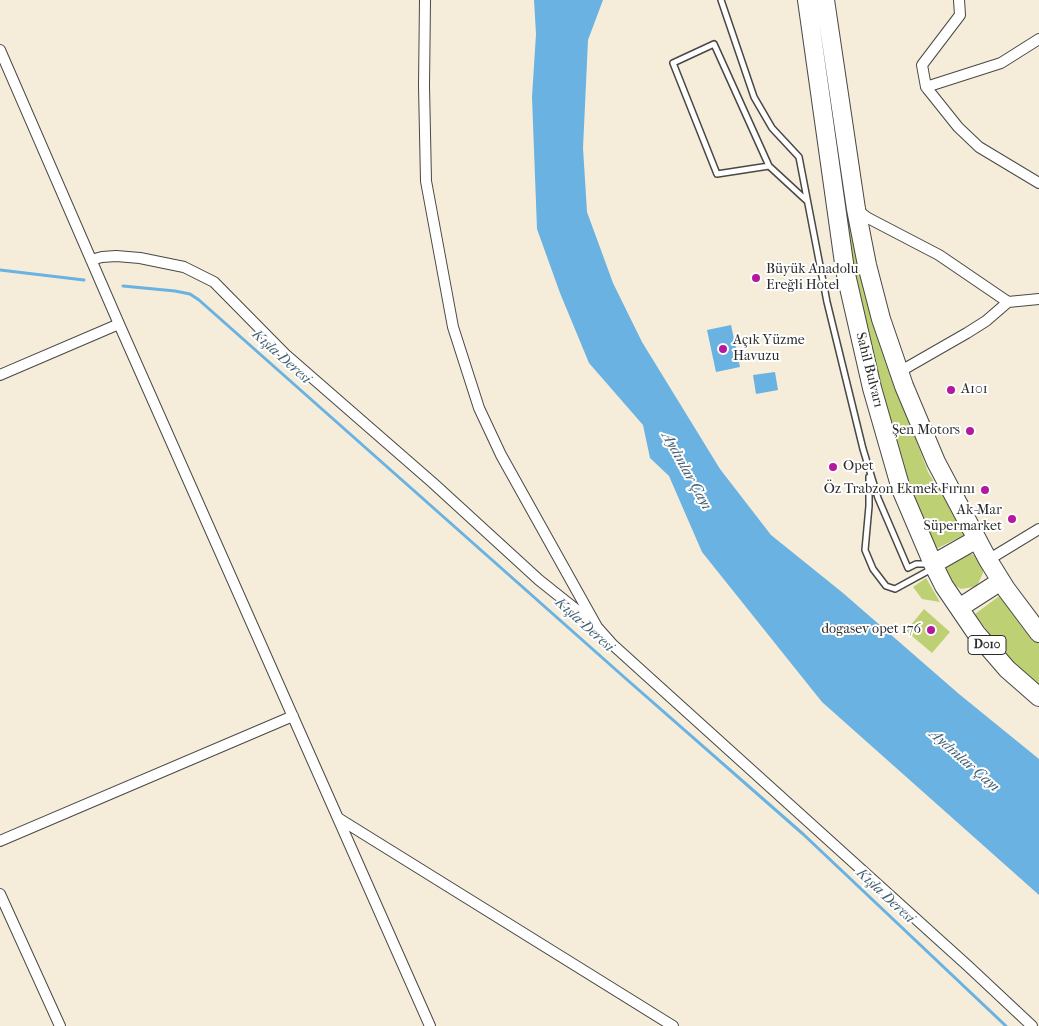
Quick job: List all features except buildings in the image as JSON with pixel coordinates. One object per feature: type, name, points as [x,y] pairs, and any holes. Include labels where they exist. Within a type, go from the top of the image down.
[{"type":"highway","name":"Sahil Bulvarı","points":[[807,0],[825,119],[841,247],[872,388],[907,508],[944,586],[976,633],[1007,669],[1039,697]]},
{"type":"highway","name":"Sahil Bulvarı","points":[[825,0],[856,209],[867,265],[881,318],[899,372],[936,462],[976,539],[1001,582],[1039,633]]},
{"type":"highway","points":[[933,564],[976,539]]},
{"type":"highway","points":[[959,608],[1001,582]]},
{"type":"street","points":[[425,0],[426,181],[453,327],[479,408],[501,455],[597,627]]},
{"type":"street","points":[[959,0],[960,16],[922,65],[926,87],[958,127],[979,147],[1039,183]]},
{"type":"street","points":[[926,87],[1000,63],[1039,39]]},
{"type":"street","points":[[0,50],[119,324],[430,1026]]},
{"type":"street","points":[[856,209],[868,218],[940,255],[1008,302]]},
{"type":"street","points":[[91,260],[116,256],[140,258],[184,267],[214,282],[284,354],[433,483],[539,580],[597,627],[613,645],[961,959],[1032,1026]]},
{"type":"street","points":[[899,372],[986,321],[1008,302],[1039,299]]},
{"type":"street","points":[[0,374],[119,324]]},
{"type":"street","points":[[988,560],[1039,529]]},
{"type":"street","points":[[0,841],[293,716]]},
{"type":"street","points":[[338,818],[673,1026]]},
{"type":"street","points":[[0,894],[60,1026]]},
{"type":"lane","points":[[721,0],[754,97],[772,128],[799,157],[827,302],[869,471],[886,520],[908,568],[916,564],[933,564]]},
{"type":"lane","points":[[769,166],[717,174],[673,64],[714,44],[769,166],[807,201]]},
{"type":"lane","points":[[869,471],[866,550],[873,569],[886,586],[896,589],[928,571],[933,564]]},
{"type":"green space","points":[[838,142],[886,358],[928,472],[966,534],[934,550],[897,452],[883,400],[854,269],[840,186]]},
{"type":"green space","points":[[965,552],[977,556],[983,567],[983,573],[978,584],[961,589],[951,583],[946,572],[946,566]]},
{"type":"green space","points":[[926,578],[940,602],[922,599],[913,587]]},
{"type":"green space","points":[[1002,594],[1039,643],[1039,687],[1002,651],[975,614]]},
{"type":"green space","points":[[924,609],[950,632],[932,653],[906,631]]},
{"type":"water","name":"Aydınlar Çayı","points":[[534,0],[603,0],[588,40],[583,148],[587,212],[613,283],[642,342],[720,469],[771,535],[843,593],[959,694],[1039,759],[1039,895],[822,702],[702,552],[669,476],[650,458],[643,425],[589,363],[560,293],[537,229],[532,97],[536,34]]},
{"type":"water","name":"Açık Yüzme Havuzu","points":[[731,325],[740,367],[716,372],[707,330]]},
{"type":"water","name":"Açık Yüzme Havuzu","points":[[775,372],[778,390],[756,394],[753,375]]},
{"type":"waterway","name":"Kışla Deresi","points":[[0,270],[84,280]]},
{"type":"waterway","name":"Kışla Deresi","points":[[123,286],[175,291],[190,294],[199,300],[803,834],[1006,1026]]},
{"type":"place","name":"Büyük Anadolu Ereğli Hotel","points":[[756,278]]},
{"type":"place","name":"Açık Yüzme Havuzu","points":[[723,349]]},
{"type":"place","name":"A101","points":[[951,390]]},
{"type":"place","name":"Şen Motors","points":[[970,431]]},
{"type":"place","name":"Opet","points":[[833,467]]},
{"type":"place","name":"Öz Trabzon Ekmek Fırını","points":[[985,490]]},
{"type":"place","name":"Ak-Mar Süpermarket","points":[[1012,519]]},
{"type":"place","name":"dogasev opet 176","points":[[931,630]]}]
